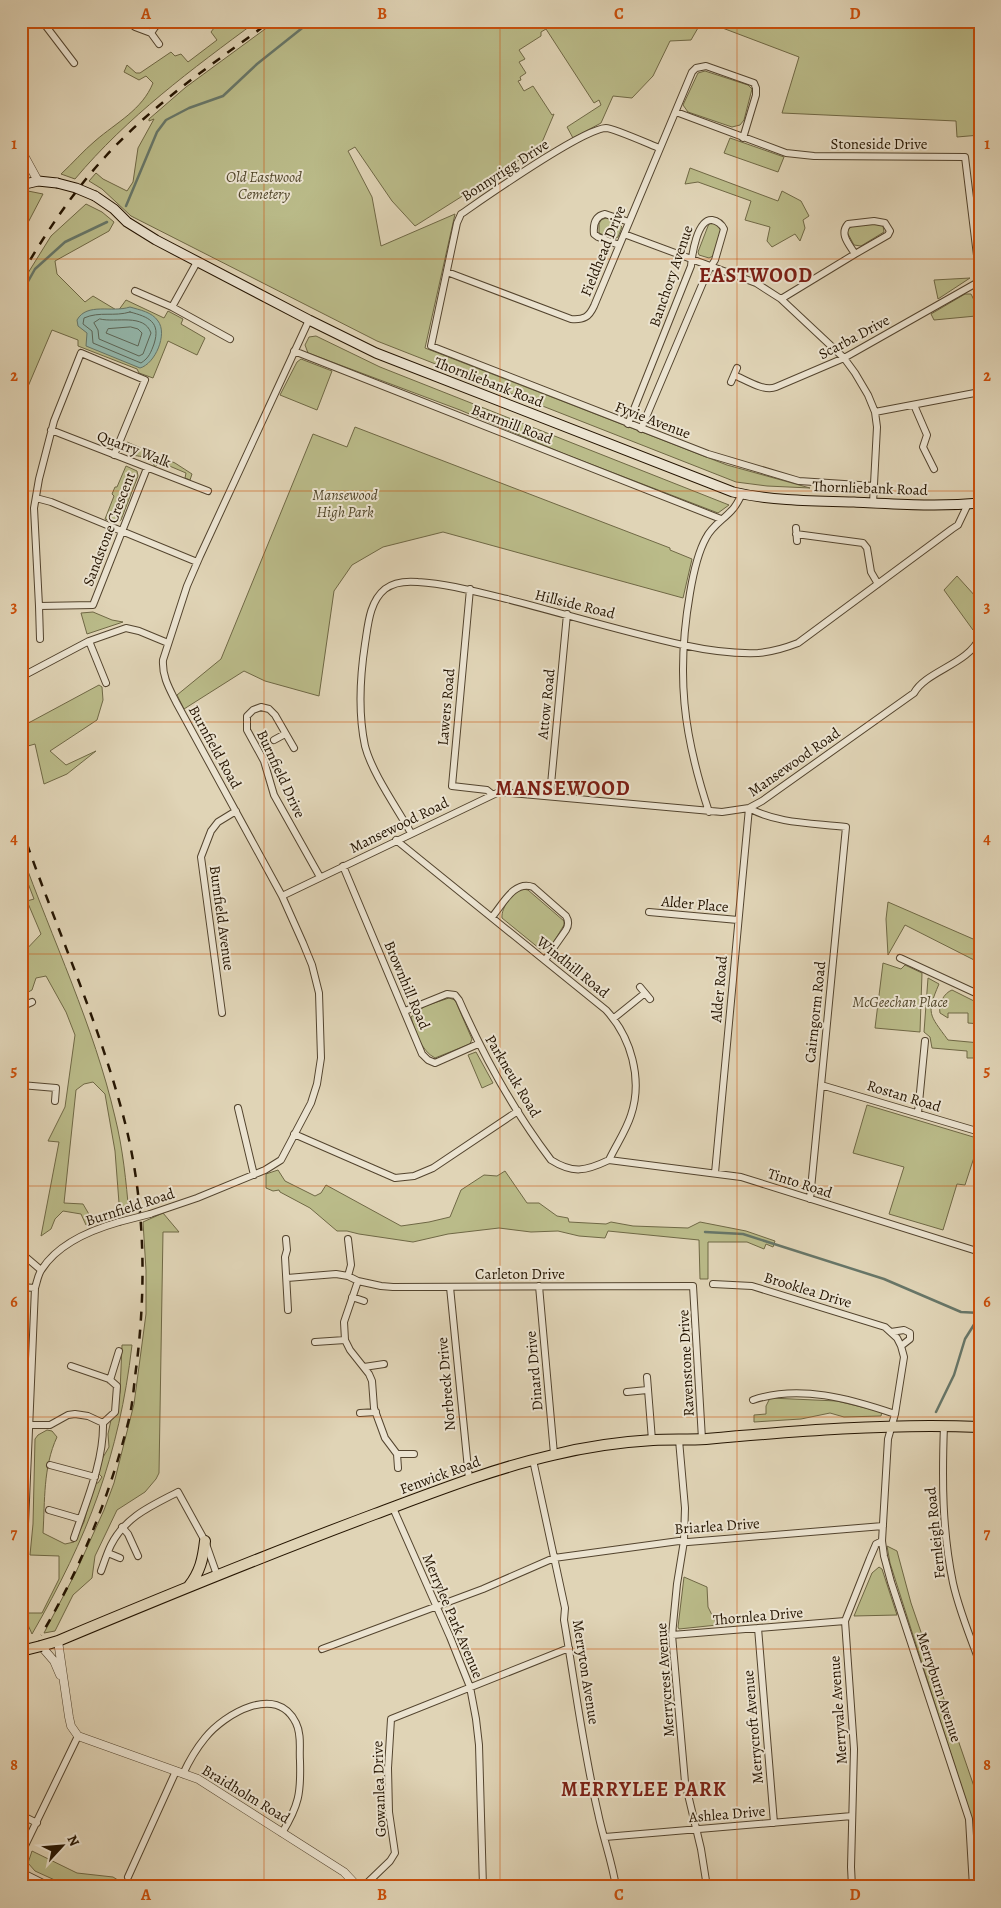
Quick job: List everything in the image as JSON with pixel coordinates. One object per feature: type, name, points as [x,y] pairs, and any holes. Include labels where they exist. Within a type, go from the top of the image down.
[{"type":"main road","name":"Thornliebank Road","points":[[21,185],[38,181],[57,183],[96,196],[140,231],[310,320],[384,356],[732,492],[793,500],[874,503],[980,503]]},
{"type":"main road","name":"Fenwick Road","points":[[23,1645],[41,1646],[58,1642],[218,1575],[393,1508],[468,1480],[554,1454],[597,1446],[652,1440],[702,1439],[806,1431],[944,1425],[980,1427]]},
{"type":"main road","points":[[188,1587],[197,1576],[201,1567],[205,1541]]},
{"type":"street","points":[[42,21],[74,63]]},
{"type":"street","points":[[151,33],[162,21]]},
{"type":"street","points":[[135,27],[151,33],[159,44]]},
{"type":"street","name":"Fieldhead Drive","points":[[447,272],[571,319],[581,320],[590,314],[594,306],[659,148],[692,72],[696,68],[706,66],[754,83],[756,95],[744,138]]},
{"type":"street","name":"Stoneside Drive","points":[[676,112],[783,153],[799,155],[965,158],[980,280]]},
{"type":"street","name":"Bonnyrigg Drive","points":[[431,346],[454,237],[461,214],[567,145],[594,131],[607,128],[659,148]]},
{"type":"street","points":[[21,150],[38,181]]},
{"type":"street","points":[[619,245],[594,234],[597,217],[606,214],[629,222]]},
{"type":"street","name":"Banchory Avenue","points":[[628,424],[691,266],[702,224],[712,220],[718,222],[724,229],[724,236],[712,265],[706,273],[641,429]]},
{"type":"street","points":[[781,299],[888,235],[890,231],[885,223],[874,221],[848,224],[845,227],[844,235],[855,254]]},
{"type":"street","points":[[624,234],[712,265],[756,283],[781,299],[844,358],[864,388],[875,412],[877,427],[874,503]]},
{"type":"street","points":[[172,307],[197,262]]},
{"type":"street","name":"Scarba Drive","points":[[737,368],[733,378],[771,389],[844,358],[980,280]]},
{"type":"street","points":[[135,291],[172,307],[230,339]]},
{"type":"street","name":"Burnfield Road","points":[[21,1618],[23,1532],[35,1288],[41,1270],[62,1248],[84,1234],[150,1214],[254,1175],[281,1160],[311,1103],[317,1084],[321,1058],[321,1024],[319,993],[312,965],[282,896],[166,681],[163,668],[163,660],[168,643],[197,562],[228,498],[262,419],[310,320]]},
{"type":"street","name":"Fyvie Avenue","points":[[431,346],[708,454],[799,480],[874,486]]},
{"type":"street","name":"Barrmill Road","points":[[294,351],[721,519]]},
{"type":"street","name":"Sandstone Crescent","points":[[40,639],[34,508],[39,479],[54,421],[81,353],[145,380],[114,455]]},
{"type":"street","points":[[875,412],[980,392]]},
{"type":"street","points":[[914,405],[927,435],[924,447],[934,469]]},
{"type":"street","name":"Quarry Walk","points":[[52,430],[208,492]]},
{"type":"street","name":"Sandstone Crescent","points":[[39,606],[93,605],[147,468]]},
{"type":"street","points":[[709,812],[694,764],[683,692],[687,610],[693,576],[706,538],[721,519],[734,508],[742,494]]},
{"type":"street","points":[[36,498],[51,502],[197,562]]},
{"type":"street","name":"Hillside Road","points":[[411,833],[374,769],[366,747],[361,698],[362,666],[369,620],[374,603],[386,588],[395,584],[417,582],[470,589],[684,645],[733,652],[758,653],[798,643],[823,626],[958,525],[968,504]]},
{"type":"street","points":[[797,541],[796,531],[863,543],[867,548],[871,572],[878,584]]},
{"type":"street","name":"Lawers Road","points":[[470,589],[452,786],[487,790],[492,794]]},
{"type":"street","name":"Attow Road","points":[[550,795],[567,614]]},
{"type":"street","points":[[21,677],[89,641],[126,628],[139,631],[168,643]]},
{"type":"street","name":"Mansewood Road","points":[[282,896],[492,794],[508,792],[550,795],[709,812],[731,812],[749,808],[762,801],[914,693],[919,684],[958,661],[975,646],[980,636]]},
{"type":"street","points":[[89,641],[106,683]]},
{"type":"street","name":"Burnfield Drive","points":[[294,748],[275,715],[268,709],[261,707],[253,710],[247,716],[247,730],[264,761],[274,795],[320,877]]},
{"type":"street","points":[[274,740],[286,734]]},
{"type":"street","name":"Cairngorm Road","points":[[749,808],[757,813],[777,818],[846,827],[810,1199]]},
{"type":"street","name":"Alder Road","points":[[715,1173],[749,808]]},
{"type":"street","name":"Burnfield Avenue","points":[[222,1013],[201,857],[211,831],[218,822],[236,811]]},
{"type":"street","name":"Windhill Road","points":[[396,840],[614,1018],[626,1038],[632,1054],[636,1086],[632,1114],[609,1160]]},
{"type":"street","name":"Brownhill Road","points":[[343,866],[422,1054],[428,1060],[435,1063],[478,1044]]},
{"type":"street","points":[[492,917],[516,887],[527,885],[533,887],[568,920],[569,925],[545,960]]},
{"type":"street","name":"Alder Place","points":[[649,912],[738,920]]},
{"type":"street","points":[[900,958],[980,996]]},
{"type":"street","points":[[614,1018],[642,990],[650,999]]},
{"type":"street","name":"Parkneuk Road","points":[[405,1011],[447,994],[455,995],[497,1079],[551,1160],[562,1167],[582,1170],[609,1160]]},
{"type":"street","points":[[21,1007],[32,1002]]},
{"type":"street","points":[[918,1113],[925,1041]]},
{"type":"street","points":[[21,1085],[56,1088],[55,1101]]},
{"type":"street","name":"Rostan Road","points":[[821,1085],[980,1132]]},
{"type":"street","points":[[238,1108],[254,1175]]},
{"type":"street","points":[[294,1134],[395,1178],[414,1176],[432,1168],[518,1111]]},
{"type":"street","name":"Tinto Road","points":[[609,1160],[741,1177],[980,1252]]},
{"type":"street","points":[[286,1239],[288,1310]]},
{"type":"street","points":[[348,1239],[351,1265],[348,1276]]},
{"type":"street","points":[[21,1253],[41,1270]]},
{"type":"street","name":"Carleton Drive","points":[[287,1278],[336,1274],[348,1276],[358,1281],[393,1287],[693,1286]]},
{"type":"street","points":[[358,1281],[344,1322],[345,1340],[372,1381],[376,1412],[384,1438],[397,1454],[398,1468]]},
{"type":"street","name":"Brooklea Drive","points":[[713,1284],[752,1286],[885,1327],[902,1346],[904,1357],[895,1414],[888,1439],[883,1526]]},
{"type":"street","name":"Dinard Drive","points":[[539,1286],[554,1454]]},
{"type":"street","name":"Ravenstone Drive","points":[[693,1286],[702,1439]]},
{"type":"street","points":[[21,1287],[35,1288]]},
{"type":"street","name":"Norbreck Drive","points":[[450,1287],[468,1480]]},
{"type":"street","points":[[352,1297],[364,1301]]},
{"type":"street","name":"Brooklea Drive","points":[[891,1332],[904,1330],[910,1333],[910,1339],[902,1346]]},
{"type":"street","points":[[315,1342],[345,1340]]},
{"type":"street","points":[[110,1380],[119,1350]]},
{"type":"street","points":[[364,1367],[384,1364]]},
{"type":"street","points":[[70,1366],[110,1380],[117,1386],[115,1412],[103,1423]]},
{"type":"street","points":[[647,1377],[652,1440]]},
{"type":"street","points":[[21,1380],[30,1380]]},
{"type":"street","points":[[627,1392],[647,1390]]},
{"type":"street","points":[[753,1400],[768,1395],[828,1396],[861,1402],[895,1414]]},
{"type":"street","points":[[360,1413],[376,1412]]},
{"type":"street","points":[[28,1425],[50,1425],[68,1415],[75,1414],[88,1416],[103,1423]]},
{"type":"street","points":[[74,1538],[95,1477],[104,1437],[103,1423]]},
{"type":"street","name":"Fernleigh Road","points":[[944,1425],[942,1505],[946,1544],[959,1607],[980,1663]]},
{"type":"street","name":"Merrycrest Avenue","points":[[679,1440],[685,1508],[684,1541],[672,1635],[685,1782],[705,1866],[707,1887]]},
{"type":"street","points":[[397,1454],[414,1454]]},
{"type":"street","name":"Merryton Avenue","points":[[533,1460],[565,1608],[564,1620],[591,1779],[598,1813],[614,1869],[616,1887]]},
{"type":"street","points":[[50,1465],[95,1477]]},
{"type":"street","points":[[101,1571],[111,1545],[122,1527],[136,1514],[178,1492],[205,1541],[218,1575]]},
{"type":"street","name":"Merrylee Park Avenue","points":[[393,1508],[470,1687],[479,1745],[483,1887]]},
{"type":"street","points":[[49,1510],[80,1519]]},
{"type":"street","name":"Merryburn Avenue","points":[[883,1526],[882,1541],[891,1582],[969,1819],[973,1887]]},
{"type":"street","name":"Briarlea Drive","points":[[322,1649],[483,1589],[554,1558],[684,1541],[883,1526]]},
{"type":"street","points":[[122,1527],[128,1534],[138,1556]]},
{"type":"street","name":"Merryvale Avenue","points":[[852,1887],[852,1816],[855,1778],[845,1621],[876,1544],[882,1541]]},
{"type":"street","points":[[108,1553],[120,1558]]},
{"type":"street","name":"Thornlea Drive","points":[[672,1635],[845,1621]]},
{"type":"street","name":"Merrycroft Avenue","points":[[758,1628],[774,1823]]},
{"type":"street","points":[[21,1854],[78,1736],[71,1726],[62,1679],[58,1642]]},
{"type":"street","points":[[41,1646],[54,1662],[62,1679]]},
{"type":"street","name":"Gowanlea Drive","points":[[363,1887],[390,1861],[395,1853],[389,1803],[391,1720],[569,1648]]},
{"type":"street","points":[[128,1877],[180,1772],[206,1736],[231,1715],[259,1704],[269,1703],[280,1706],[296,1722],[300,1733],[299,1800],[294,1813],[282,1833]]},
{"type":"street","name":"Braidholm Road","points":[[78,1736],[180,1772],[207,1784],[344,1872],[354,1885]]},
{"type":"street","points":[[21,1815],[37,1823]]},
{"type":"street","name":"Ashlea Drive","points":[[605,1838],[852,1816]]},
{"type":"street","points":[[21,1872],[52,1887]]},
{"type":"green space","points":[[211,21],[257,21],[138,114],[95,156],[75,179],[61,174],[103,134],[136,108],[148,92],[153,83],[146,76],[139,80],[124,72],[127,65],[136,73],[140,73],[171,52],[175,56],[181,54],[188,62],[217,40],[211,32],[214,28]]},
{"type":"green space","name":"Old Eastwood Cemetery","points":[[276,21],[702,21],[691,40],[670,41],[653,76],[632,98],[613,96],[601,123],[573,138],[567,127],[601,105],[599,100],[594,103],[546,29],[541,32],[541,36],[519,50],[525,59],[519,62],[526,73],[518,81],[524,91],[533,86],[552,115],[554,114],[540,147],[415,226],[392,201],[355,147],[348,151],[372,197],[381,246],[455,214],[425,348],[727,465],[810,488],[736,482],[377,341],[131,216],[102,189],[89,181],[96,173],[103,179],[127,191],[133,182],[138,148],[154,119],[149,121],[149,119],[186,87]]},
{"type":"green space","points":[[704,21],[974,21],[980,26],[980,135],[957,137],[956,121],[782,113],[799,57]]},
{"type":"green space","points":[[705,71],[748,85],[752,89],[744,120],[740,125],[732,127],[688,112],[683,105],[698,73]]},
{"type":"green space","points":[[730,138],[784,157],[778,172],[724,153]]},
{"type":"green space","points":[[690,168],[778,201],[782,191],[801,201],[809,216],[803,220],[805,228],[800,241],[795,234],[772,247],[767,241],[770,227],[745,220],[751,201],[698,182],[685,184]]},
{"type":"green space","points":[[21,191],[43,194],[21,236]]},
{"type":"green space","points":[[86,204],[102,212],[114,222],[109,231],[55,261],[57,274],[85,302],[93,296],[118,311],[126,300],[164,318],[168,311],[183,319],[181,324],[205,338],[197,355],[168,341],[153,378],[139,373],[137,369],[78,346],[78,340],[52,330],[21,403],[21,287],[51,236]]},
{"type":"green space","points":[[606,218],[617,222],[622,227],[618,237],[614,239],[599,233],[599,224],[601,220]]},
{"type":"green space","points":[[711,222],[722,230],[713,256],[709,258],[699,255],[698,252]]},
{"type":"green space","points":[[880,224],[883,226],[884,232],[861,246],[854,245],[847,232],[849,228],[857,225]]},
{"type":"green space","points":[[970,278],[938,299],[934,280]]},
{"type":"green space","points":[[965,294],[971,294],[974,300],[976,316],[934,320],[931,314]]},
{"type":"green space","points":[[316,336],[380,367],[729,505],[718,513],[567,455],[460,410],[308,353],[305,345],[309,337]]},
{"type":"green space","points":[[301,359],[332,371],[317,410],[280,395],[297,362]]},
{"type":"green space","name":"Mansewood High Park","points":[[355,427],[670,548],[670,550],[692,559],[683,598],[443,532],[383,547],[352,565],[334,591],[319,696],[265,681],[244,671],[184,709],[177,695],[221,659],[313,434],[347,447]]},
{"type":"green space","points":[[127,442],[175,463],[192,474],[190,480],[185,478],[186,473],[160,462],[155,467],[152,462],[144,457],[127,453],[124,450]]},
{"type":"green space","points":[[126,466],[137,471],[138,476],[121,520],[116,523],[105,519],[114,496],[112,494]]},
{"type":"green space","points":[[957,576],[976,597],[980,594],[980,618],[973,630],[944,590]]},
{"type":"green space","points":[[93,612],[112,620],[123,622],[87,634],[81,613]]},
{"type":"green space","points":[[99,685],[102,687],[103,700],[97,720],[50,751],[66,765],[96,751],[67,774],[44,784],[35,744],[21,748],[21,727]]},
{"type":"green space","points":[[21,852],[96,1049],[120,1141],[129,1214],[120,1216],[115,1151],[105,1094],[93,1082],[84,1084],[76,1090],[64,1203],[83,1204],[90,1216],[101,1216],[102,1222],[86,1225],[81,1214],[63,1211],[55,1219],[51,1229],[41,1236],[59,1142],[48,1141],[65,1107],[75,1035],[66,1012],[46,976],[36,978],[32,990],[21,996],[21,955],[41,934],[27,901],[34,899],[26,878],[21,880]]},
{"type":"green space","points":[[523,889],[528,890],[564,921],[564,925],[554,941],[544,949],[540,949],[502,918],[503,909],[508,900],[515,893]]},
{"type":"green space","points":[[888,902],[980,942],[980,963],[905,925],[888,955],[886,919]]},
{"type":"green space","name":"McGeechan Place","points":[[883,963],[901,969],[905,965],[922,973],[920,1032],[875,1028]]},
{"type":"green space","points":[[928,978],[939,984],[932,1002],[931,1014],[933,1019],[948,1040],[980,1043],[980,1058],[967,1058],[967,1051],[932,1048],[930,1037],[924,1032]]},
{"type":"green space","points":[[952,990],[980,1004],[980,1024],[968,1023],[968,1013],[948,1013],[948,1018],[940,1013],[942,999]]},
{"type":"green space","points":[[449,998],[455,1000],[472,1039],[470,1044],[435,1058],[422,1046],[411,1017],[425,1006]]},
{"type":"green space","points":[[476,1052],[493,1083],[482,1088],[468,1055]]},
{"type":"green space","points":[[867,1105],[980,1139],[965,1185],[957,1184],[943,1230],[889,1214],[904,1167],[853,1153]]},
{"type":"green space","points":[[278,1170],[285,1181],[315,1196],[321,1193],[326,1185],[401,1226],[450,1217],[461,1190],[484,1175],[497,1176],[505,1171],[527,1203],[539,1203],[557,1216],[568,1218],[569,1222],[606,1224],[611,1222],[633,1226],[688,1228],[700,1222],[746,1231],[775,1241],[773,1247],[766,1244],[764,1249],[747,1242],[708,1242],[708,1279],[700,1279],[699,1240],[608,1231],[605,1238],[579,1236],[558,1231],[531,1232],[499,1228],[448,1234],[413,1242],[337,1231],[310,1208],[279,1190],[273,1191],[266,1188],[266,1174]]},
{"type":"green space","points":[[163,1213],[179,1232],[163,1232],[159,1473],[145,1492],[117,1510],[95,1556],[92,1578],[73,1595],[55,1631],[44,1633],[76,1572],[114,1483],[134,1404],[146,1314],[143,1222]]},
{"type":"green space","points":[[122,1345],[132,1345],[119,1423],[109,1460],[85,1529],[52,1598],[32,1634],[28,1625],[28,1613],[42,1613],[59,1579],[59,1556],[30,1555],[33,1524],[35,1439],[47,1430],[52,1431],[57,1437],[52,1448],[47,1472],[43,1533],[65,1544],[74,1542],[84,1522],[94,1483],[98,1483],[102,1477],[98,1473],[102,1459],[109,1447],[108,1434],[111,1420],[116,1412],[120,1392]]},
{"type":"green space","points":[[770,1398],[837,1401],[882,1412],[881,1416],[844,1417],[830,1413],[801,1419],[754,1422],[754,1415],[766,1414],[766,1406]]},
{"type":"green space","points":[[887,1546],[897,1551],[911,1603],[979,1801],[980,1887],[978,1887],[977,1836],[890,1563]]},
{"type":"green space","points":[[879,1567],[882,1569],[897,1615],[854,1616],[872,1573]]},
{"type":"green space","points":[[684,1577],[707,1587],[708,1607],[717,1625],[679,1629]]},
{"type":"green space","points":[[32,1851],[77,1873],[113,1877],[121,1882],[144,1887],[70,1887],[35,1871],[28,1863]]},
{"type":"water","points":[[130,307],[152,315],[158,321],[162,333],[155,355],[151,361],[140,368],[86,346],[87,333],[78,326],[77,320],[87,311]]},
{"type":"waterway","points":[[126,206],[157,132],[166,120],[189,108],[223,96],[257,64],[311,21]]},
{"type":"waterway","points":[[21,294],[35,269],[65,242],[107,222]]},
{"type":"waterway","points":[[705,1232],[743,1234],[884,1279],[961,1312],[980,1313]]},
{"type":"waterway","points":[[936,1412],[954,1375],[965,1339],[980,1315]]},
{"type":"railway","points":[[21,275],[71,199],[105,157],[143,119],[271,21]]},
{"type":"railway","points":[[21,827],[113,1078],[136,1177],[140,1209],[143,1273],[140,1337],[133,1398],[123,1443],[94,1528],[56,1610],[41,1635]]},
{"type":"district","name":"EASTWOOD","points":[[756,275]]},
{"type":"district","name":"MANSEWOOD","points":[[563,788]]},
{"type":"district","name":"MERRYLEE PARK","points":[[644,1789]]}]
